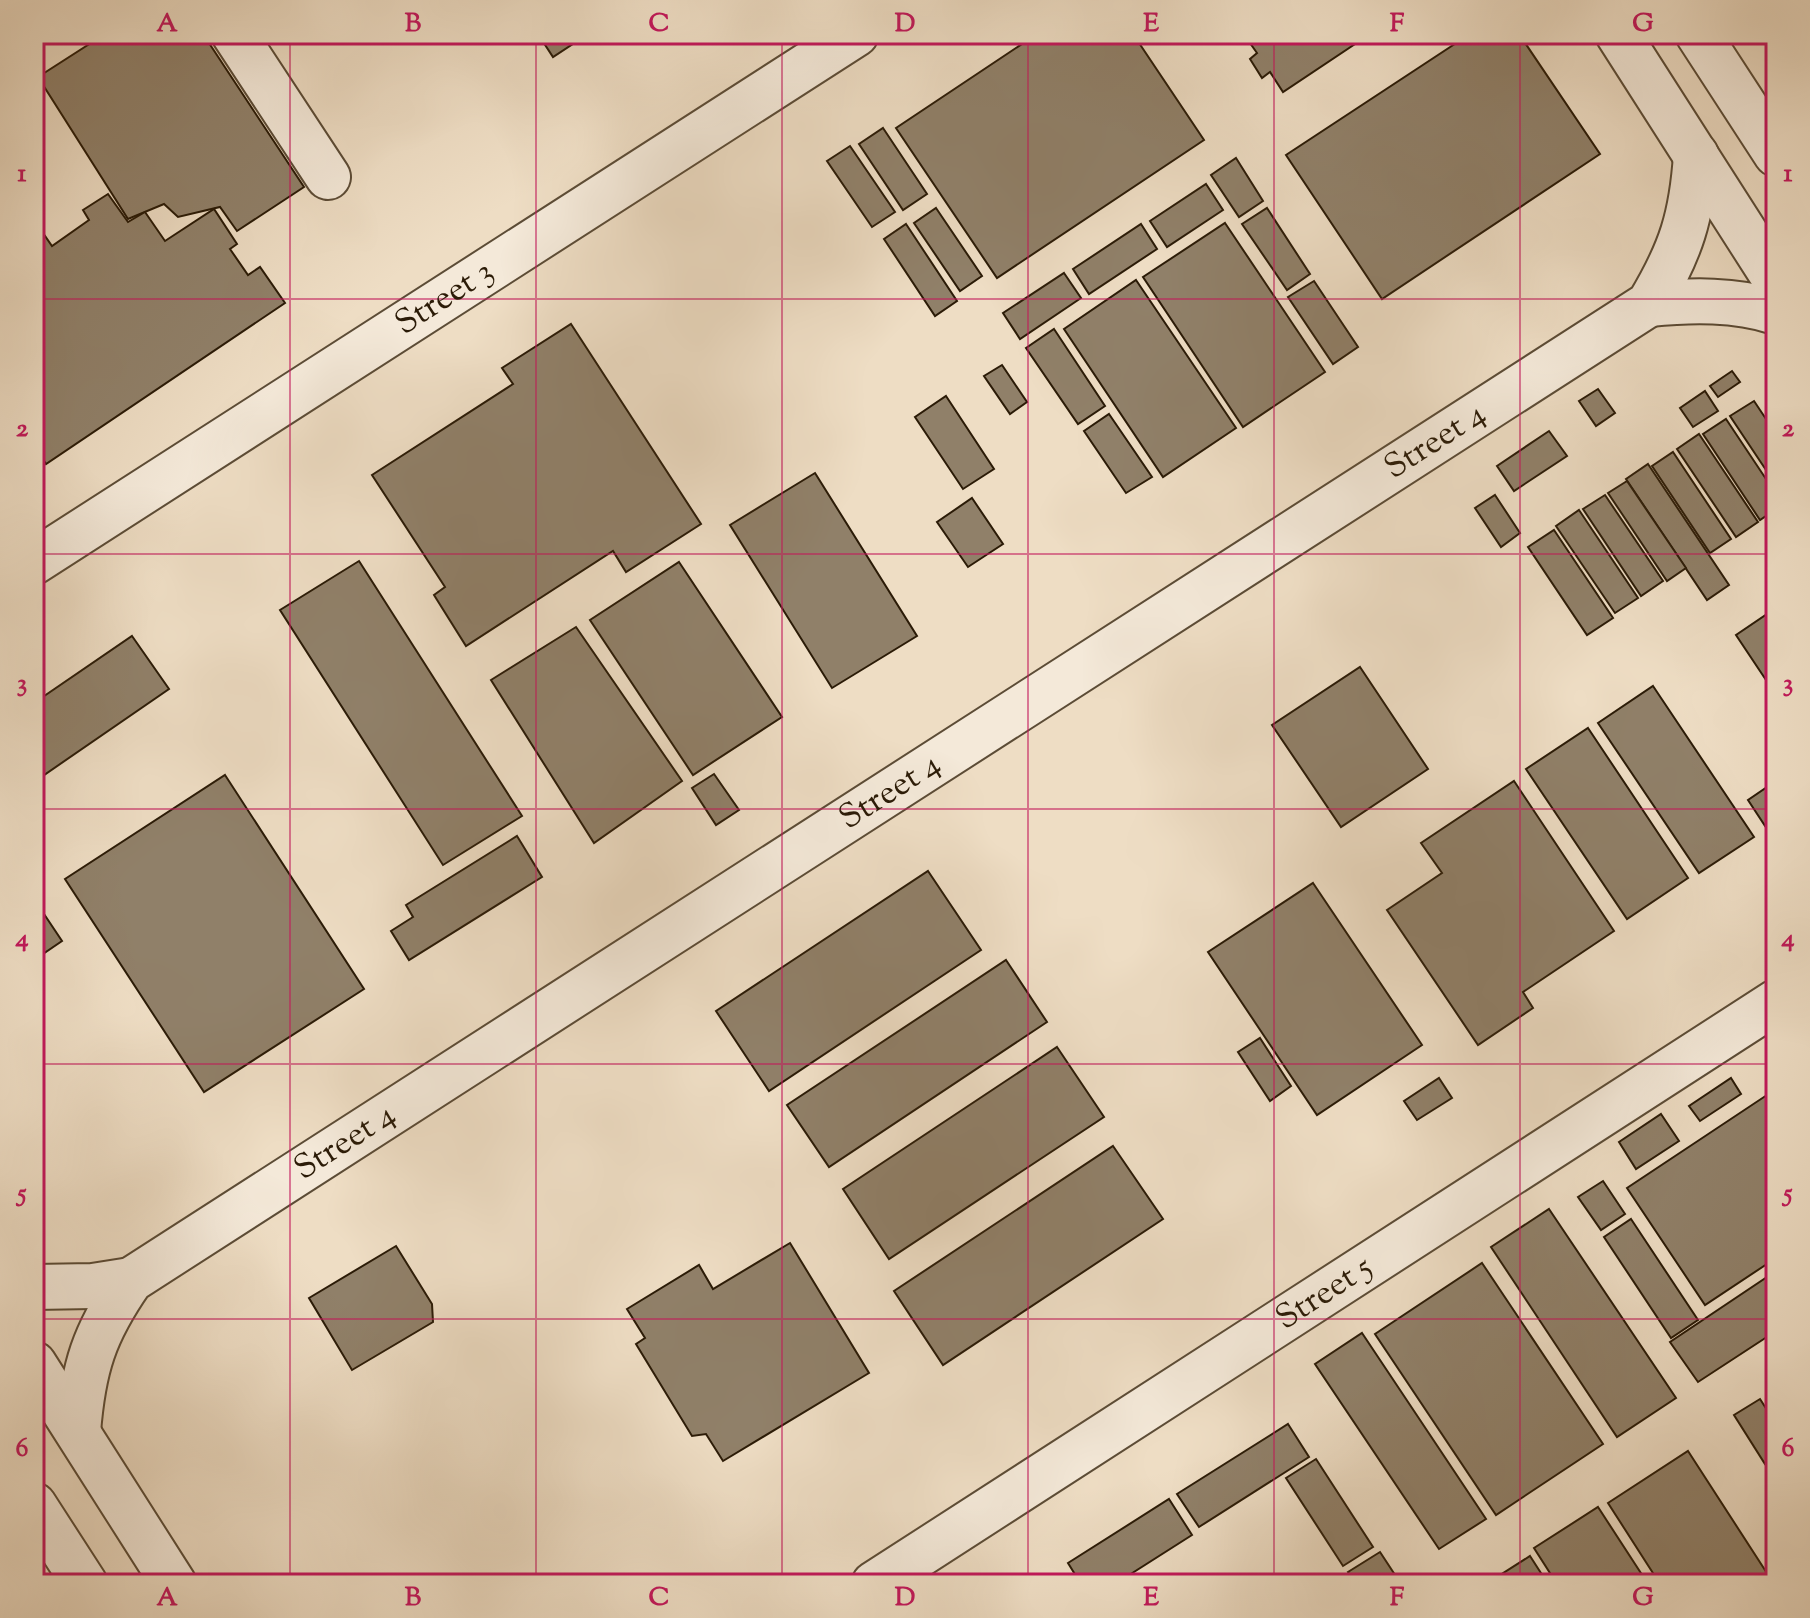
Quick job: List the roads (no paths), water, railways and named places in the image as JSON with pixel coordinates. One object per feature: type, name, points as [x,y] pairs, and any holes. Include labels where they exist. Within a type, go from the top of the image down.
[{"type":"street","points":[[234,34],[328,177]]},
{"type":"street","name":"Street 3","points":[[34,562],[855,34]]},
{"type":"street","points":[[1618,34],[1776,281]]},
{"type":"street","points":[[1698,34],[1764,122],[1776,154]]},
{"type":"street","name":"Street 4","points":[[78,1432],[81,1392],[91,1352],[108,1314],[131,1280],[1649,304],[1669,271],[1684,235],[1693,197],[1696,155]]},
{"type":"street","name":"Street 4","points":[[1649,304],[1688,300],[1727,302],[1776,312]]},
{"type":"street","name":"Street 5","points":[[874,1584],[1776,1002]]},
{"type":"street","name":"Street 4","points":[[34,1287],[93,1286],[131,1280]]},
{"type":"street","points":[[34,1364],[174,1584]]},
{"type":"street","points":[[34,1505],[85,1584]]}]
